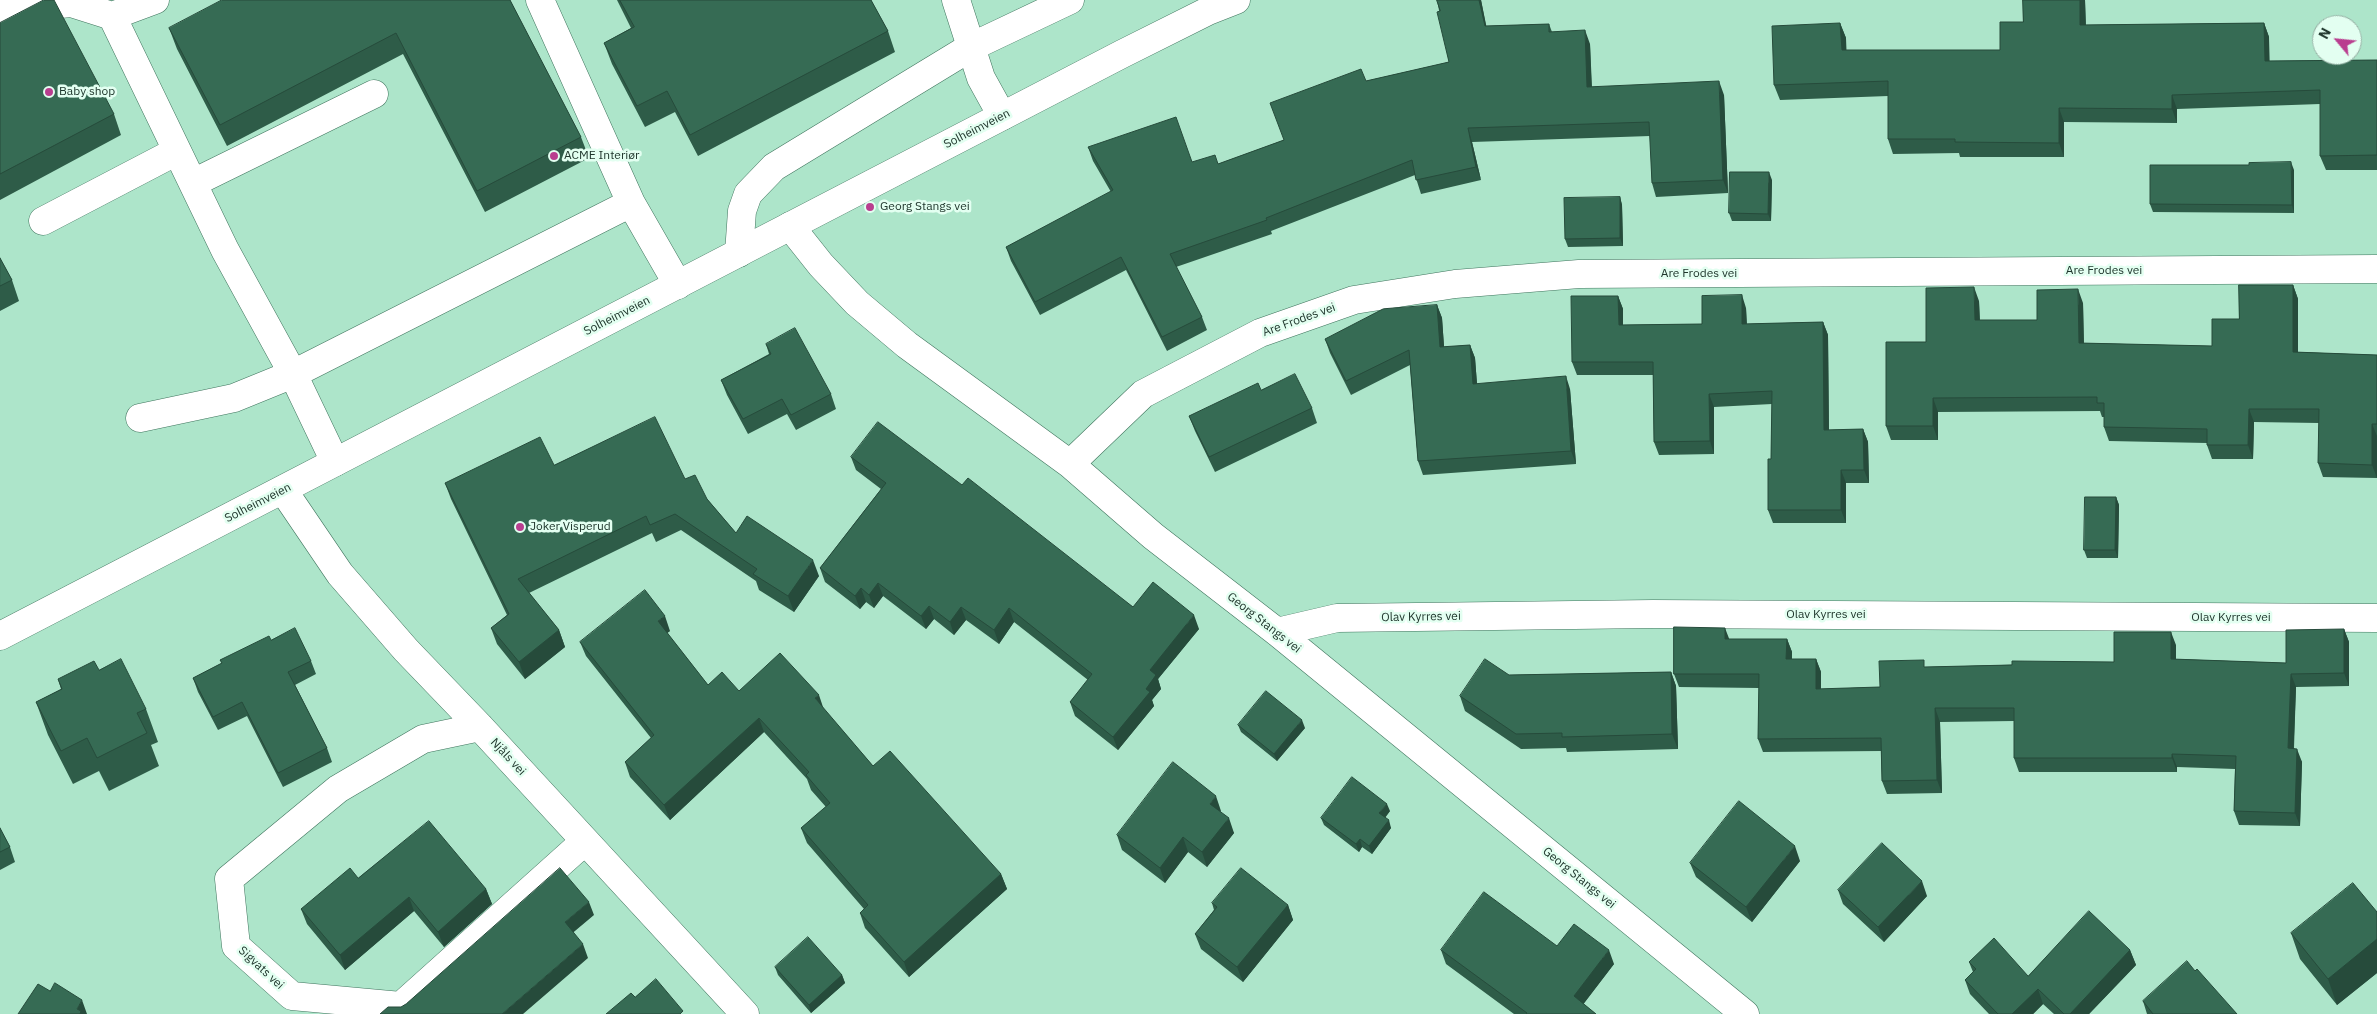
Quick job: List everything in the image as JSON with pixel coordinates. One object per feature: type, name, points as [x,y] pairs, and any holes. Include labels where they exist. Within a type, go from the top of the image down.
[{"type":"street","points":[[0,14],[17,8],[71,3],[112,16],[155,0]]},
{"type":"street","points":[[540,0],[631,203],[678,284]]},
{"type":"street","points":[[956,0],[981,78],[1002,116]]},
{"type":"street","points":[[739,253],[742,211],[748,194],[774,166],[971,47],[1070,0]]},
{"type":"street","name":"Solheimveien","points":[[0,636],[1002,116],[1200,16],[1236,0]]},
{"type":"street","points":[[112,16],[225,250],[293,374],[335,462]]},
{"type":"street","points":[[193,183],[374,94]]},
{"type":"street","points":[[43,221],[177,151]]},
{"type":"street","points":[[140,418],[234,398],[293,374],[631,203]]},
{"type":"street","name":"Georg Stangs vei","points":[[790,226],[821,265],[857,303],[908,345],[1070,464],[1154,536],[1277,632],[1745,1014]]},
{"type":"street","name":"Are Frodes vei","points":[[1070,464],[1143,394],[1260,333],[1354,300],[1455,284],[1580,274],[2377,269]]},
{"type":"street","name":"Njåls vei","points":[[283,490],[340,574],[406,650],[480,727],[745,1014]]},
{"type":"street","name":"Olav Kyrres vei","points":[[1277,632],[1338,618],[1653,614],[2377,618]]},
{"type":"street","name":"Sigvats vei","points":[[480,727],[423,739],[338,790],[228,878],[236,946],[292,996],[400,1006],[585,841]]},
{"type":"building","name":"Baby shop","points":[[44,0],[54,0],[114,114],[0,174],[0,23]]},
{"type":"building","points":[[222,0],[510,0],[581,137],[477,191],[396,33],[220,125],[169,28]]},
{"type":"building","points":[[620,0],[871,0],[888,31],[690,135],[667,91],[637,106],[604,43],[634,27]]},
{"type":"building","points":[[1437,0],[1479,0],[1485,26],[1549,24],[1549,32],[1585,30],[1587,87],[1719,81],[1723,180],[1652,183],[1649,122],[1468,128],[1476,167],[1416,180],[1412,160],[1266,218],[1267,220],[1170,254],[1202,317],[1162,337],[1121,257],[1035,302],[1006,247],[1113,190],[1088,147],[1176,117],[1192,162],[1215,155],[1218,164],[1284,140],[1270,103],[1361,69],[1366,81],[1449,62],[1437,12],[1440,11]]},
{"type":"building","points":[[2023,0],[2080,0],[2080,25],[2264,23],[2265,61],[2312,61],[2312,65],[2362,65],[2362,60],[2377,60],[2377,155],[2320,156],[2320,90],[2172,95],[2172,109],[2059,108],[2059,143],[1955,142],[1955,139],[1888,139],[1888,81],[1774,85],[1772,26],[1840,23],[1842,50],[2000,50],[2000,22],[2023,22]]},
{"type":"building","points":[[2291,162],[2292,205],[2150,204],[2150,165],[2249,165],[2249,163]]},
{"type":"building","points":[[1730,172],[1769,172],[1768,214],[1729,213]]},
{"type":"building","points":[[1620,197],[1620,238],[1565,239],[1564,198]]},
{"type":"building","points":[[0,258],[12,280],[0,286]]},
{"type":"building","points":[[2239,285],[2293,285],[2293,352],[2377,355],[2377,424],[2372,424],[2372,465],[2318,463],[2319,409],[2249,409],[2248,445],[2207,445],[2207,429],[2104,427],[2104,403],[2097,403],[2097,397],[1933,398],[1933,426],[1886,426],[1886,342],[1926,342],[1926,288],[1974,287],[1975,320],[2037,320],[2037,290],[2078,289],[2079,343],[2212,346],[2212,319],[2239,319]]},
{"type":"building","points":[[1742,295],[1742,324],[1823,322],[1824,430],[1863,429],[1864,470],[1841,470],[1841,510],[1768,510],[1768,459],[1771,459],[1772,391],[1709,394],[1710,441],[1654,442],[1653,362],[1572,362],[1571,296],[1618,296],[1619,325],[1702,324],[1702,296]]},
{"type":"building","points":[[1437,305],[1440,347],[1470,345],[1473,384],[1566,376],[1571,451],[1418,461],[1409,350],[1346,381],[1325,339],[1383,309]]},
{"type":"building","points":[[795,328],[831,394],[791,415],[782,399],[743,419],[721,380],[771,354],[766,344]]},
{"type":"building","points":[[1295,374],[1312,408],[1209,457],[1189,416],[1258,383],[1261,390]]},
{"type":"building","points":[[655,417],[685,479],[695,475],[707,499],[736,533],[747,516],[813,560],[788,596],[753,574],[757,569],[675,514],[650,525],[646,516],[518,579],[559,630],[519,662],[491,628],[509,614],[445,483],[540,437],[554,465]]},
{"type":"building","points":[[878,422],[962,485],[968,478],[1133,607],[1153,582],[1194,615],[1150,670],[1156,675],[1146,689],[1150,692],[1113,737],[1070,702],[1092,674],[1009,608],[994,630],[961,607],[950,622],[929,606],[921,616],[878,583],[869,595],[861,588],[855,596],[820,568],[886,483],[851,457]]},
{"type":"building","points":[[2085,497],[2116,497],[2115,550],[2084,550]]},
{"type":"building","points":[[645,590],[665,616],[658,621],[708,685],[722,672],[739,691],[780,653],[819,695],[815,698],[873,766],[890,751],[1001,874],[904,962],[860,913],[868,905],[801,828],[830,803],[806,775],[809,772],[759,718],[664,805],[625,762],[654,735],[580,642]]},
{"type":"building","points":[[1674,627],[1725,628],[1725,639],[1787,639],[1786,659],[1816,659],[1816,689],[1880,687],[1879,661],[1924,660],[1924,667],[2012,665],[2012,661],[2114,662],[2114,632],[2171,632],[2171,659],[2286,663],[2286,630],[2344,629],[2344,673],[2291,674],[2288,748],[2297,749],[2295,813],[2234,811],[2236,756],[2172,754],[2172,758],[2014,758],[2014,708],[1935,708],[1937,780],[1882,781],[1881,738],[1758,739],[1759,674],[1674,674]]},
{"type":"building","points":[[295,628],[311,661],[288,672],[327,748],[278,773],[242,702],[213,717],[193,678],[222,663],[220,660],[269,636],[271,640]]},
{"type":"building","points":[[121,659],[146,709],[137,713],[147,733],[97,758],[87,738],[61,751],[36,702],[62,689],[58,679],[94,661],[99,670]]},
{"type":"building","points":[[1485,659],[1509,675],[1671,672],[1672,734],[1562,737],[1562,733],[1516,734],[1460,696]]},
{"type":"building","points":[[1266,691],[1302,720],[1274,754],[1238,725]]},
{"type":"building","points":[[1173,762],[1216,796],[1210,804],[1229,818],[1202,852],[1183,837],[1160,868],[1117,835]]},
{"type":"building","points":[[1352,777],[1387,804],[1379,813],[1389,820],[1369,846],[1360,839],[1356,844],[1321,818]]},
{"type":"building","points":[[1739,801],[1795,846],[1746,907],[1690,863]]},
{"type":"building","points":[[429,821],[486,889],[438,932],[409,897],[340,955],[301,909],[350,868],[358,878]]},
{"type":"building","points":[[0,828],[10,847],[0,852]]},
{"type":"building","points":[[1882,843],[1922,881],[1878,927],[1838,890]]},
{"type":"building","points":[[560,868],[589,902],[565,922],[583,944],[502,1014],[380,1014],[388,1007],[401,1007],[406,1004]]},
{"type":"building","points":[[1241,868],[1288,905],[1237,967],[1195,934],[1217,907],[1212,903]]},
{"type":"building","points":[[2353,883],[2377,912],[2377,939],[2328,979],[2291,933]]},
{"type":"building","points":[[1484,892],[1557,946],[1574,924],[1609,950],[1574,996],[1596,1014],[1526,1014],[1441,950]]},
{"type":"building","points":[[2089,911],[2130,950],[2070,1014],[2064,1014],[2038,989],[2012,1014],[1998,1014],[1965,980],[1976,969],[1969,962],[1994,938],[2028,976]]},
{"type":"building","points":[[808,937],[842,975],[809,1005],[775,967]]},
{"type":"building","points":[[2187,961],[2195,971],[2197,969],[2237,1014],[2153,1014],[2143,1001]]},
{"type":"building","points":[[656,979],[683,1011],[680,1014],[606,1014],[631,993],[635,997]]},
{"type":"building","points":[[55,983],[82,1000],[77,1009],[81,1011],[80,1014],[18,1014],[38,984],[50,991]]},
{"type":"place","name":"Baby shop","points":[[49,92]]},
{"type":"place","name":"ACME Interiør","points":[[554,156]]},
{"type":"place","name":"Georg Stangs vei","points":[[870,207]]},
{"type":"place","name":"Joker Visperud","points":[[520,527]]}]
